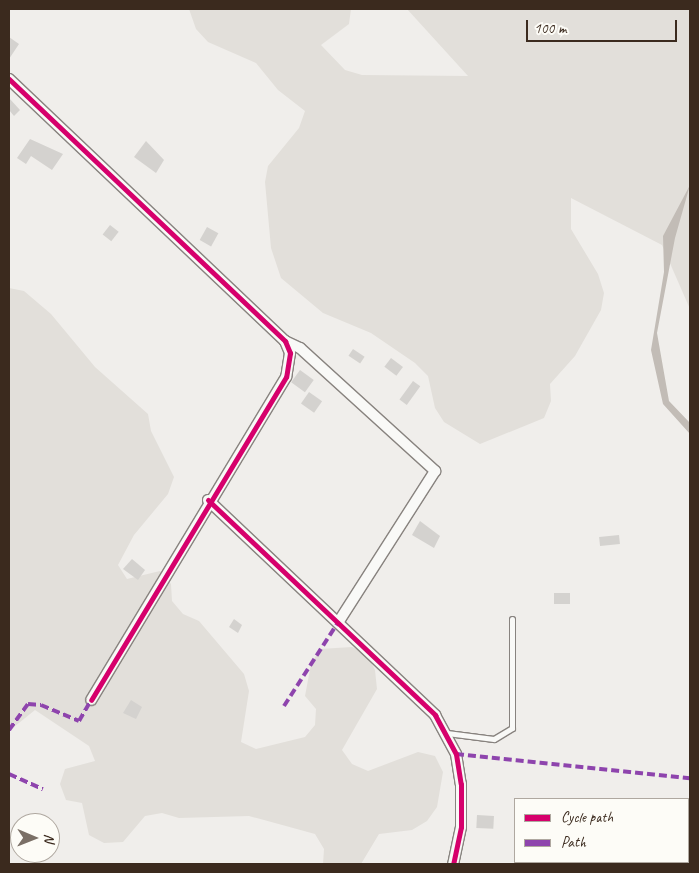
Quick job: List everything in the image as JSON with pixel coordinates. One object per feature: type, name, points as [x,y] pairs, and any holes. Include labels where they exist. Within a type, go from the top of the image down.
[{"type":"street","points":[[9,79],[285,342],[300,348],[435,470],[339,621]]},
{"type":"street","points":[[91,700],[208,500],[286,376],[290,353],[285,342]]},
{"type":"street","points":[[208,500],[421,700],[447,734],[461,784],[461,827],[452,864]]},
{"type":"lane","points":[[447,734],[494,739],[512,728],[512,619]]},
{"type":"shaded area","points":[[189,9],[351,9],[349,24],[321,45],[345,70],[362,75],[468,76],[407,9],[690,9],[690,309],[662,245],[571,198],[571,229],[598,274],[604,293],[601,310],[575,356],[550,384],[551,401],[544,418],[480,444],[444,422],[435,408],[428,376],[415,363],[371,333],[323,313],[281,278],[271,248],[265,182],[268,166],[299,128],[305,111],[278,90],[256,63],[208,42],[196,29]]},
{"type":"shaded area","points":[[690,185],[675,238],[657,333],[669,401],[690,423],[690,434],[663,404],[651,350],[664,272],[663,236]]},
{"type":"shaded area","points":[[9,288],[24,291],[51,314],[95,367],[148,414],[151,431],[174,477],[168,494],[134,535],[118,565],[127,579],[160,571],[171,584],[172,601],[183,614],[199,621],[244,674],[249,691],[241,742],[256,749],[305,737],[315,725],[316,709],[305,696],[311,664],[320,649],[352,647],[367,654],[375,670],[377,689],[342,750],[352,764],[368,771],[418,752],[435,756],[443,772],[437,807],[427,821],[412,830],[379,834],[361,864],[323,864],[324,849],[315,834],[249,816],[179,818],[162,813],[145,816],[123,842],[104,843],[89,835],[82,803],[66,800],[60,784],[65,769],[95,761],[89,746],[35,710],[9,731]]},
{"type":"building","points":[[9,37],[19,44],[9,59]]},
{"type":"building","points":[[9,98],[20,110],[14,116],[9,110]]},
{"type":"building","points":[[30,139],[63,154],[52,170],[31,156],[26,164],[17,158]]},
{"type":"building","points":[[146,141],[164,160],[156,173],[134,157]]},
{"type":"building","points":[[110,225],[119,232],[111,241],[103,234]]},
{"type":"building","points":[[207,227],[218,233],[211,246],[200,240]]},
{"type":"building","points":[[353,349],[365,357],[360,363],[349,356]]},
{"type":"building","points":[[391,358],[403,367],[396,376],[384,367]]},
{"type":"building","points":[[300,370],[314,380],[305,392],[291,382]]},
{"type":"building","points":[[413,381],[420,386],[407,405],[399,400]]},
{"type":"building","points":[[309,392],[322,401],[314,413],[301,403]]},
{"type":"building","points":[[420,521],[440,536],[434,548],[412,535]]},
{"type":"building","points":[[619,535],[620,544],[600,546],[599,537]]},
{"type":"building","points":[[132,559],[145,570],[138,580],[123,569]]},
{"type":"building","points":[[554,593],[570,593],[570,604],[554,604]]},
{"type":"building","points":[[234,619],[242,625],[238,633],[229,627]]},
{"type":"building","points":[[131,700],[142,707],[136,719],[123,713]]},
{"type":"building","points":[[477,815],[494,816],[493,829],[476,828]]},
{"type":"marked path","points":[[284,706],[339,621]]},
{"type":"marked path","points":[[9,730],[28,704],[41,705],[79,721],[91,700]]},
{"type":"marked path","points":[[456,754],[690,778]]},
{"type":"marked path","points":[[9,774],[43,789]]},
{"type":"cycle path","points":[[9,79],[285,341],[290,353],[286,377],[91,700]]},
{"type":"cycle path","points":[[208,500],[435,715],[456,754],[461,784],[461,827],[453,864]]}]
